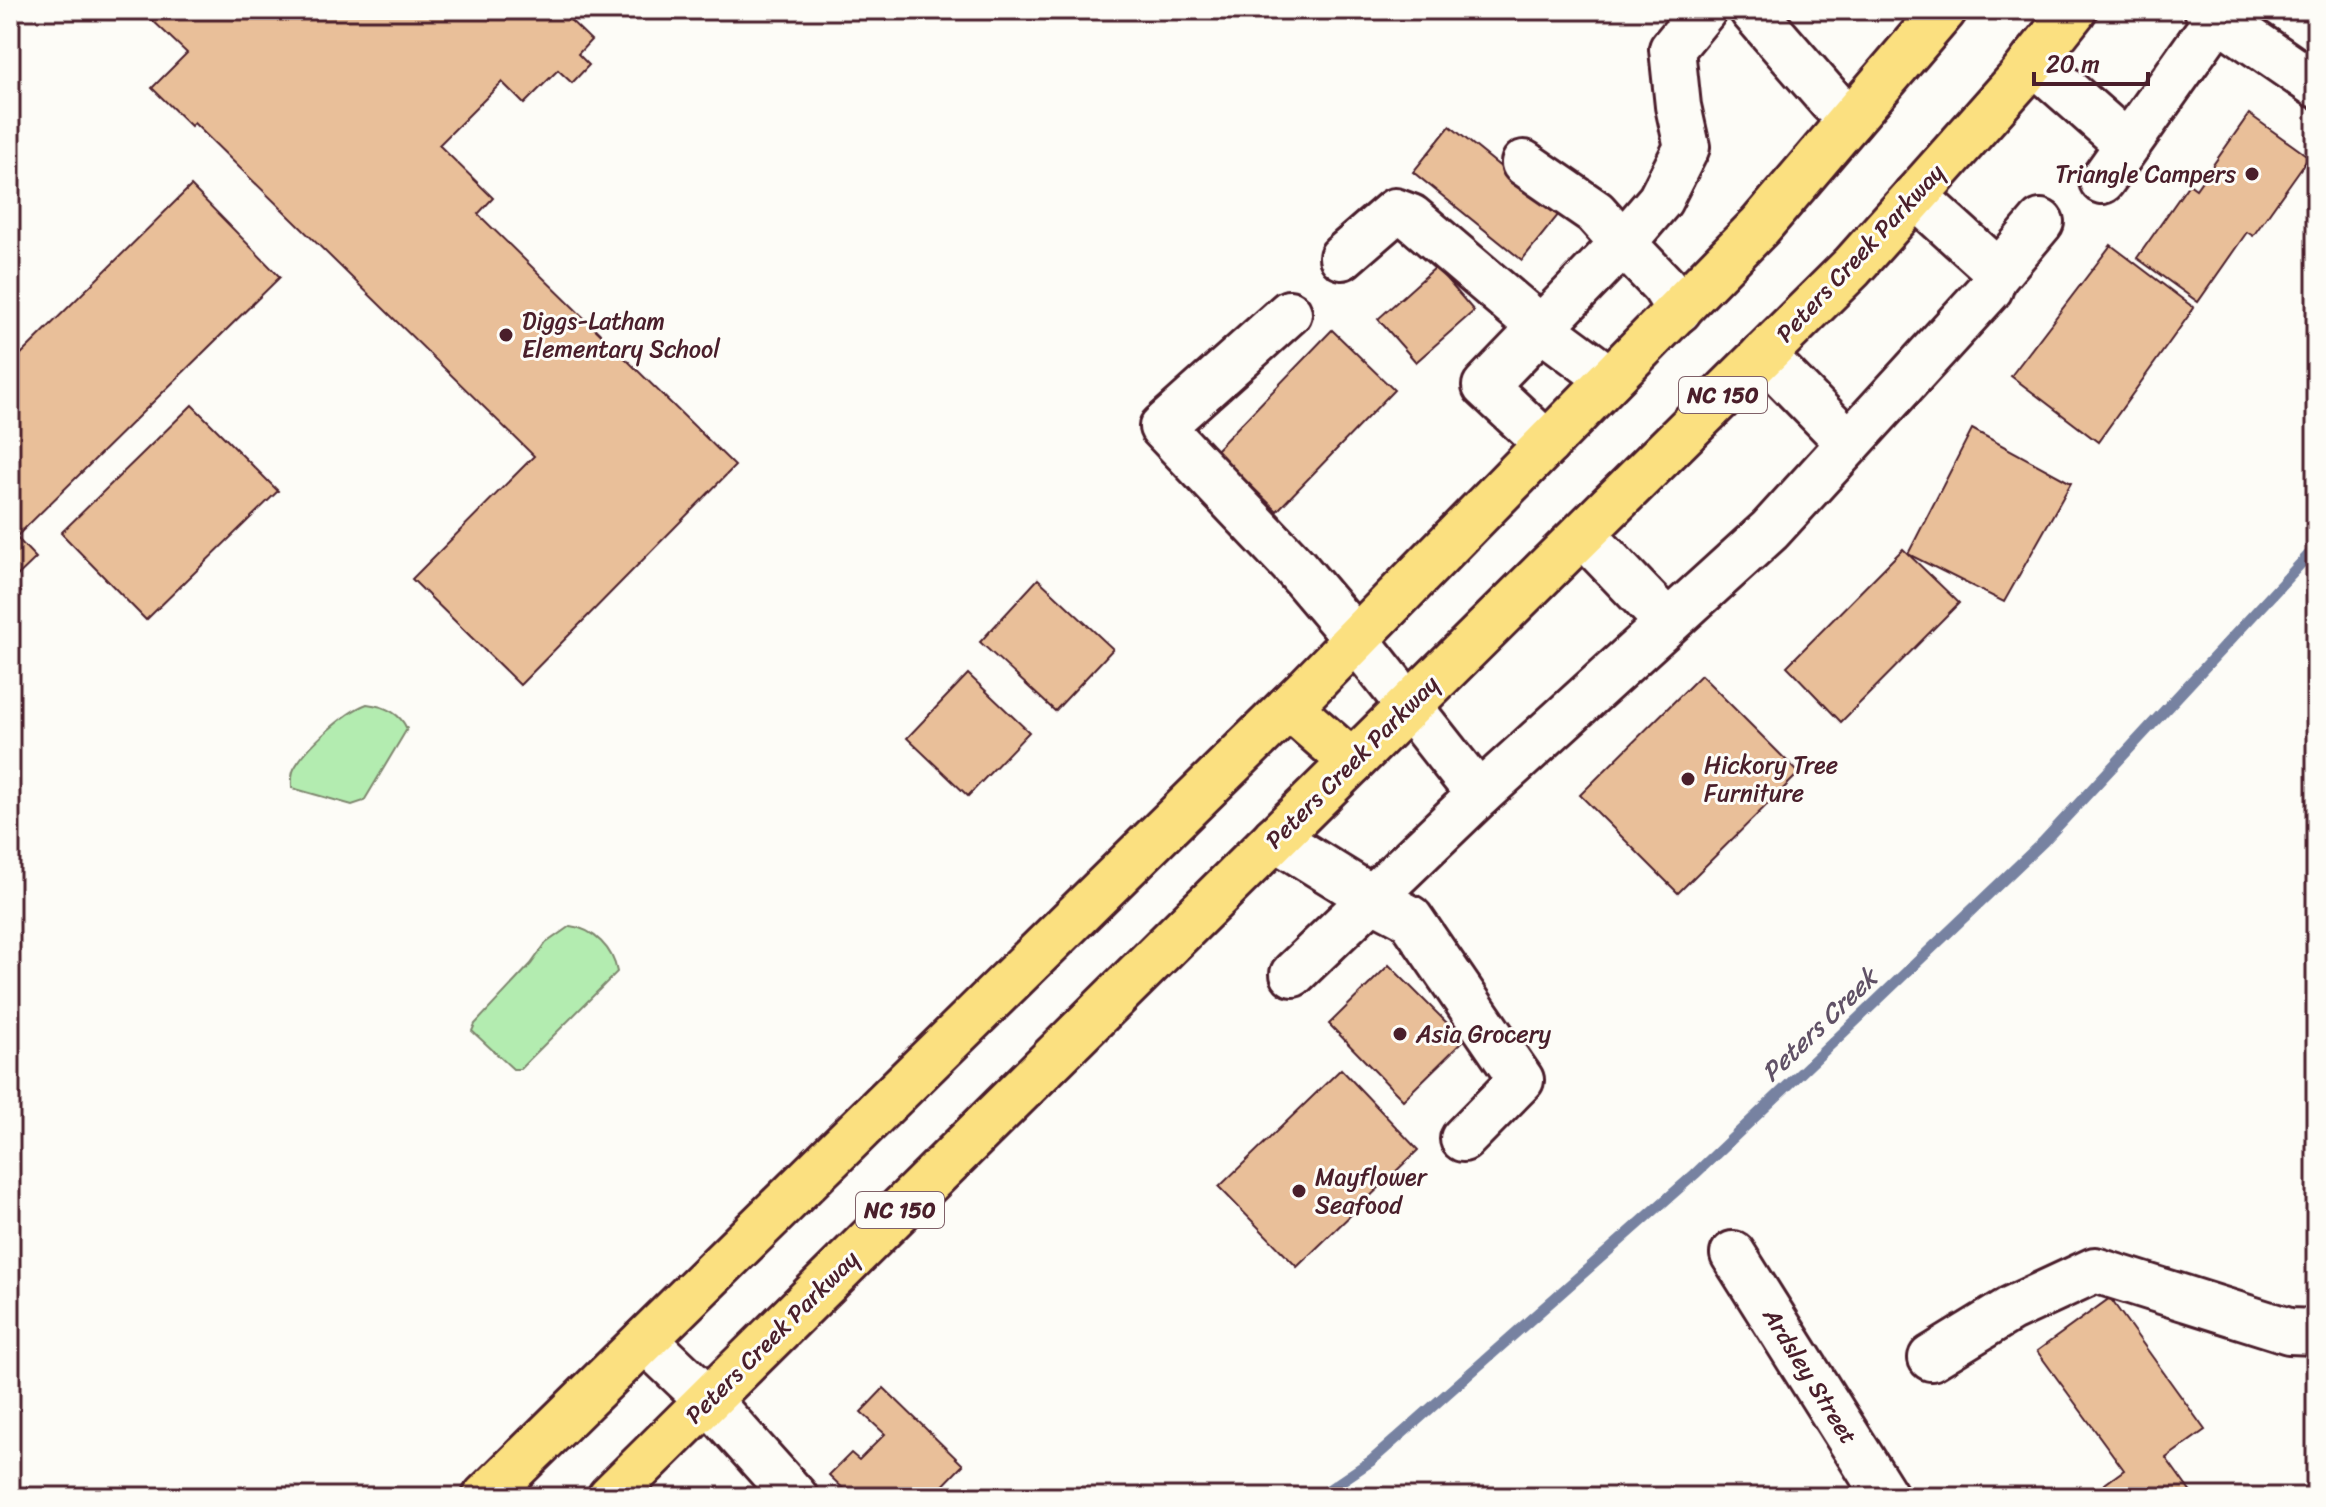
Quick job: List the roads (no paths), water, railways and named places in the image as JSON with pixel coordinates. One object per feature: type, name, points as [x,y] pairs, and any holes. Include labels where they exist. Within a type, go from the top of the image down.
[{"type":"main road","points":[[485,1497],[1289,707],[1679,310],[1760,226],[1944,10]]},
{"type":"main road","name":"Peters Creek Parkway","points":[[610,1497],[1852,267],[2074,10]]},
{"type":"main road","points":[[1289,707],[1352,762]]},
{"type":"street","points":[[1547,444],[1485,386],[1623,243],[1660,200],[1687,147],[1678,106],[1672,49],[1704,10]]},
{"type":"street","points":[[1752,10],[1850,120]]},
{"type":"street","points":[[2102,181],[2216,12],[2316,85]]},
{"type":"street","points":[[2033,61],[2127,144]]},
{"type":"street","points":[[1524,163],[1595,212],[1664,286],[1679,310]]},
{"type":"street","points":[[1915,196],[1991,265],[1994,278]]},
{"type":"street","points":[[1342,257],[1395,211],[1411,217],[1541,328],[1610,379]]},
{"type":"street","points":[[1293,974],[1479,795],[1770,530],[1990,289],[1994,278],[2041,222]]},
{"type":"street","points":[[1289,313],[1162,427],[1295,567],[1479,795]]},
{"type":"street","points":[[1763,355],[1849,443]]},
{"type":"street","points":[[1583,534],[1667,622]]},
{"type":"street","points":[[1275,838],[1410,918],[1521,1080],[1463,1139]]},
{"type":"street","name":"Ardsley Street","points":[[1733,1254],[1886,1497]]},
{"type":"street","points":[[1931,1358],[2011,1309],[2095,1270],[2289,1331],[2316,1332]]},
{"type":"street","points":[[645,1340],[708,1400],[795,1497]]},
{"type":"waterway","name":"Peters Creek","points":[[1318,1497],[1371,1461],[1695,1174],[2043,842],[2316,547]]},
{"type":"place","name":"Triangle Campers","points":[[2252,174]]},
{"type":"place","name":"Diggs-Latham Elementary School","points":[[506,335]]},
{"type":"place","name":"Hickory Tree Furniture","points":[[1688,779]]},
{"type":"place","name":"Asia Grocery","points":[[1400,1034]]},
{"type":"place","name":"Mayflower Seafood","points":[[1299,1191]]}]
